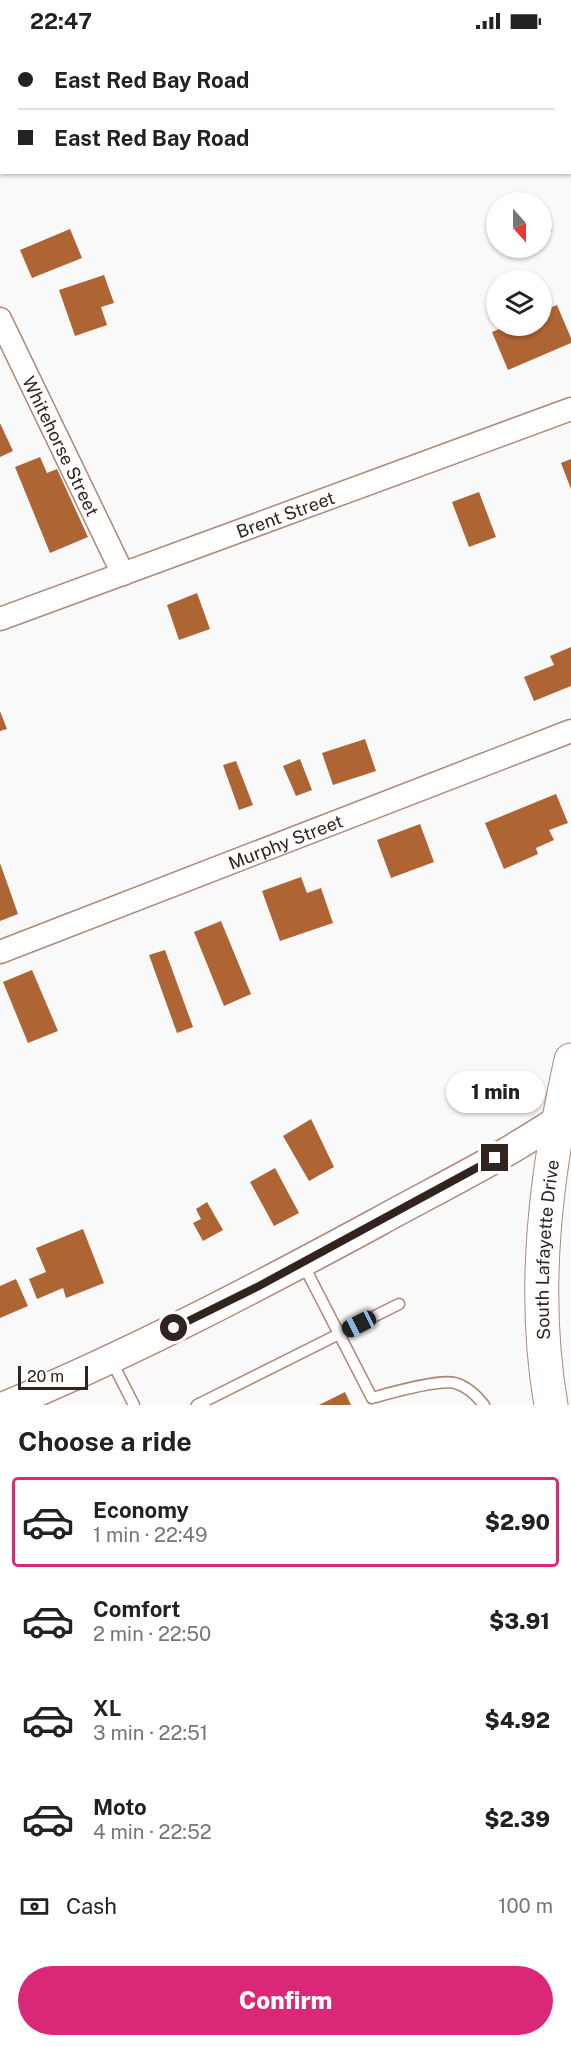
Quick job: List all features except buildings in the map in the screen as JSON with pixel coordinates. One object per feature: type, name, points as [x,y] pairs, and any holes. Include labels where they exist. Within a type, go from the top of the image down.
[{"type":"main road","name":"South Lafayette Drive","points":[[551,1405],[544,1342],[543,1234],[564,1116],[571,1060]]},
{"type":"street","name":"Whitehorse Street","points":[[0,319],[123,574]]},
{"type":"street","name":"Brent Street","points":[[0,619],[571,409]]},
{"type":"street","name":"Murphy Street","points":[[0,952],[571,731]]},
{"type":"street","points":[[7,1405],[84,1373],[302,1263],[514,1148],[564,1116]]},
{"type":"lane","points":[[302,1263],[374,1401],[413,1387],[454,1383],[470,1391],[484,1405]]},
{"type":"lane","points":[[198,1405],[399,1304]]},
{"type":"lane","points":[[111,1359],[134,1405]]},
{"type":"route","points":[[174,1328],[259,1286],[495,1158]]}]
